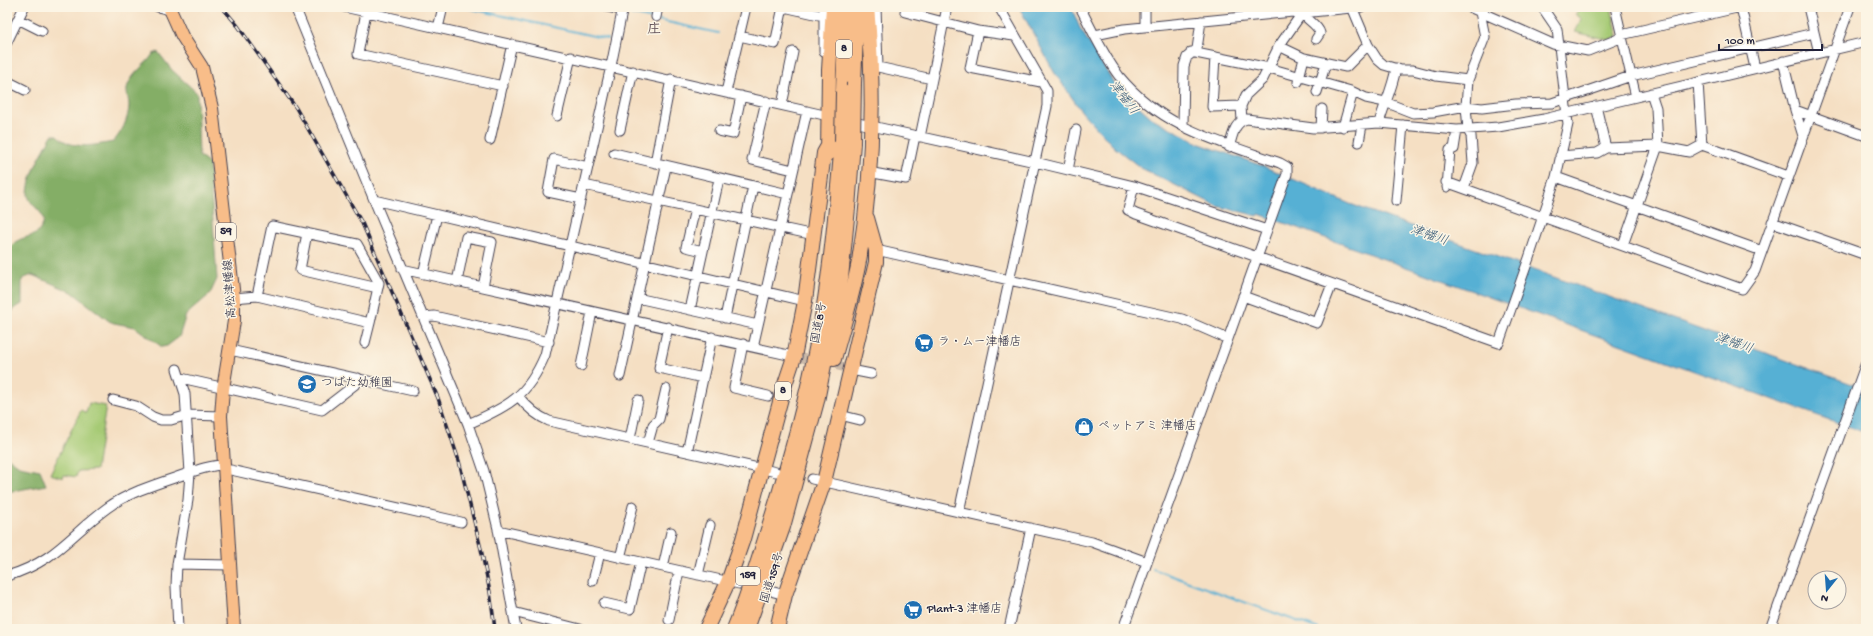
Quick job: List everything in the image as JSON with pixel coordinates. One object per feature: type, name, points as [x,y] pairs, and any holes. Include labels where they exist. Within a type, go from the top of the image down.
[{"type":"highway","name":"国道8号","points":[[747,629],[788,486],[818,338],[847,142],[848,87],[846,7]]},
{"type":"highway","name":"国道8号","points":[[848,87],[857,7]]},
{"type":"highway","name":"8","points":[[788,486],[809,453],[847,313],[858,262],[865,212],[875,66],[867,7]]},
{"type":"highway","name":"8","points":[[788,486],[816,289],[828,185],[829,70],[827,10]]},
{"type":"highway","name":"8","points":[[706,629],[733,583],[743,539],[769,471],[784,388],[796,357],[805,301],[824,153],[828,146]]},
{"type":"highway","name":"8","points":[[777,629],[780,594],[840,415],[848,369],[870,307],[876,262],[876,250],[865,212]]},
{"type":"highway","name":"国道8号","points":[[734,629],[753,577],[776,525]]},
{"type":"highway","name":"国道159号","points":[[726,629],[763,535],[776,525],[784,539],[757,629]]},
{"type":"main road","name":"高松津幡線","points":[[165,8],[202,67],[212,108],[234,298],[234,321],[223,389],[221,416],[234,629]]},
{"type":"street","points":[[7,42],[24,7]]},
{"type":"street","points":[[295,7],[402,269],[468,424],[484,471],[498,530],[516,629]]},
{"type":"street","points":[[344,7],[360,10],[380,11],[438,28],[1035,162],[1134,186],[1267,230]]},
{"type":"street","points":[[438,28],[443,7]]},
{"type":"street","points":[[468,424],[501,409],[525,390],[537,373],[545,355],[611,66],[622,8],[608,7]]},
{"type":"street","points":[[656,17],[658,7]]},
{"type":"street","points":[[726,92],[746,7]]},
{"type":"street","points":[[739,36],[775,44],[783,7],[818,15],[827,10]]},
{"type":"street","points":[[876,7],[875,66],[932,79]]},
{"type":"street","points":[[906,7],[905,12],[944,23],[978,32],[1014,36]]},
{"type":"street","points":[[868,172],[906,179],[932,79],[947,7]]},
{"type":"street","points":[[959,512],[1047,106],[1047,91],[1014,36],[999,7]]},
{"type":"street","points":[[1080,7],[1094,35],[1119,76],[1134,92],[1150,105],[1183,126],[1229,147],[1280,163],[1287,168],[1287,174],[1124,629]]},
{"type":"street","points":[[1145,7],[1145,27]]},
{"type":"street","points":[[1094,35],[1124,29],[1305,10],[1355,7],[1368,45],[1377,59],[1384,65],[1436,76],[1468,80]]},
{"type":"street","points":[[1134,186],[1128,210],[1257,258],[1499,343],[1556,177],[1568,124],[1558,29],[1542,7]]},
{"type":"street","points":[[1614,7],[1636,97]]},
{"type":"street","points":[[1474,9],[1560,45],[1588,51],[1618,39],[1621,35],[1741,7],[1755,68]]},
{"type":"street","points":[[1808,7],[1819,53]]},
{"type":"street","points":[[1457,130],[1454,149],[1450,150],[1447,184],[1464,188],[1742,288],[1755,271],[1850,7]]},
{"type":"street","points":[[1464,188],[1473,163],[1471,136],[1468,130],[1466,106],[1468,80],[1486,37],[1474,9]]},
{"type":"street","points":[[360,10],[358,54],[503,86]]},
{"type":"street","points":[[1305,10],[1319,29],[1320,33],[1316,39]]},
{"type":"street","points":[[1242,120],[1241,106],[1246,96],[1259,85],[1279,46],[1305,10]]},
{"type":"street","points":[[18,19],[42,31]]},
{"type":"street","points":[[1183,126],[1184,66],[1187,57],[1197,49],[1201,21]]},
{"type":"street","points":[[978,32],[970,68],[1041,82]]},
{"type":"street","points":[[1192,52],[1269,68],[1299,79],[1320,82],[1353,92],[1366,98],[1385,102],[1413,113],[1433,112],[1466,106],[1482,108],[1516,104],[1552,103],[1631,76],[1814,33]]},
{"type":"street","points":[[1229,147],[1236,126],[1242,120],[1247,119],[1321,128],[1379,123],[1468,130],[1544,119],[1866,42]]},
{"type":"street","points":[[490,140],[512,44]]},
{"type":"street","points":[[1279,46],[1304,58],[1346,67],[1368,45]]},
{"type":"street","points":[[782,105],[793,52]]},
{"type":"street","points":[[557,116],[572,57]]},
{"type":"street","points":[[1215,57],[1212,106],[1241,106]]},
{"type":"street","points":[[1299,79],[1304,58]]},
{"type":"street","points":[[1783,61],[1803,136]]},
{"type":"street","points":[[1317,92],[1326,63]]},
{"type":"street","points":[[1379,123],[1385,102],[1394,81],[1396,68]]},
{"type":"street","points":[[620,130],[632,71]]},
{"type":"street","points":[[655,163],[670,79]]},
{"type":"street","points":[[7,81],[24,90]]},
{"type":"street","points":[[1698,82],[1702,145]]},
{"type":"street","points":[[1343,127],[1353,92]]},
{"type":"street","points":[[1623,245],[1658,146],[1656,108],[1651,93]]},
{"type":"street","points":[[719,131],[732,134],[741,96]]},
{"type":"street","points":[[766,101],[752,160],[793,170]]},
{"type":"street","points":[[1596,106],[1606,148]]},
{"type":"street","points":[[1321,128],[1322,109]]},
{"type":"street","points":[[1795,110],[1866,136]]},
{"type":"street","points":[[753,347],[807,111]]},
{"type":"street","points":[[1359,142],[1362,125]]},
{"type":"street","points":[[1396,201],[1403,125]]},
{"type":"street","points":[[1068,170],[1076,130]]},
{"type":"street","points":[[1560,156],[1597,153],[1606,148],[1658,146],[1689,152],[1702,145],[1788,176]]},
{"type":"street","points":[[614,153],[666,167],[788,194]]},
{"type":"street","points":[[581,199],[548,192],[554,159],[588,167]]},
{"type":"street","points":[[620,376],[666,167]]},
{"type":"street","points":[[1556,177],[1762,251]]},
{"type":"street","points":[[690,310],[719,179]]},
{"type":"street","points":[[584,184],[814,235]]},
{"type":"street","points":[[724,318],[752,186]]},
{"type":"street","points":[[374,200],[805,301]]},
{"type":"street","points":[[695,209],[686,247],[703,251]]},
{"type":"street","points":[[423,274],[437,215]]},
{"type":"street","points":[[1772,222],[1866,255]]},
{"type":"street","points":[[256,296],[272,226],[357,244],[379,283],[365,344]]},
{"type":"street","points":[[307,233],[300,270],[378,288]]},
{"type":"street","points":[[457,282],[466,237],[492,242],[483,287]]},
{"type":"street","points":[[876,250],[1182,319],[1228,339]]},
{"type":"street","points":[[402,269],[627,320],[633,319],[796,357]]},
{"type":"street","points":[[1243,296],[1317,323],[1332,284]]},
{"type":"street","points":[[234,298],[256,296],[370,323]]},
{"type":"street","points":[[637,298],[758,325]]},
{"type":"street","points":[[581,366],[592,312]]},
{"type":"street","points":[[423,317],[434,316],[549,342]]},
{"type":"street","points":[[668,327],[659,368],[703,378]]},
{"type":"street","points":[[687,452],[712,337]]},
{"type":"street","points":[[743,344],[734,388],[768,396]]},
{"type":"street","points":[[230,350],[413,390]]},
{"type":"street","points":[[1770,629],[1866,363]]},
{"type":"street","points":[[177,369],[185,394],[190,473],[188,500],[177,564],[176,586],[178,629]]},
{"type":"street","points":[[848,369],[871,374]]},
{"type":"street","points":[[181,378],[223,389],[322,410],[357,383],[358,378]]},
{"type":"street","points":[[648,443],[653,425],[659,419],[666,389]]},
{"type":"street","points":[[518,396],[525,404],[544,419],[769,471]]},
{"type":"street","points":[[112,400],[136,406],[153,417],[162,420],[186,416],[221,416]]},
{"type":"street","points":[[630,439],[638,400]]},
{"type":"street","points":[[840,415],[860,420]]},
{"type":"street","points":[[7,576],[50,557],[92,520],[116,502],[145,488],[217,465],[224,468],[462,522]]},
{"type":"street","points":[[818,480],[1092,542],[1147,562]]},
{"type":"street","points":[[620,558],[633,506]]},
{"type":"street","points":[[698,575],[710,525]]},
{"type":"street","points":[[1009,629],[1031,528]]},
{"type":"street","points":[[498,530],[733,583]]},
{"type":"street","points":[[664,567],[671,532]]},
{"type":"street","points":[[593,581],[600,553]]},
{"type":"street","points":[[604,603],[630,609],[641,562]]},
{"type":"street","points":[[177,564],[230,565]]},
{"type":"street","points":[[669,620],[680,571]]},
{"type":"street","points":[[513,612],[580,629]]},
{"type":"green space","points":[[1578,7],[1611,7],[1618,36],[1609,40],[1575,32],[1582,19],[1575,14],[1579,10]]},
{"type":"green space","points":[[158,52],[172,70],[197,93],[199,156],[209,164],[217,279],[210,294],[186,315],[179,337],[167,346],[162,347],[135,327],[109,321],[72,292],[32,275],[22,279],[22,304],[9,316],[7,344],[7,253],[16,242],[37,233],[42,226],[43,216],[31,202],[28,192],[31,177],[41,155],[52,135],[57,135],[69,143],[84,146],[113,142],[122,130],[126,121],[129,106],[127,90],[130,80],[153,54]]},
{"type":"green space","points":[[89,403],[106,406],[96,470],[78,471],[76,477],[64,475],[63,478],[50,474],[81,410],[86,413]]},
{"type":"green space","points":[[7,457],[19,466],[40,470],[46,485],[7,492]]},
{"type":"water","name":"津幡川","points":[[1019,7],[1071,7],[1080,28],[1115,85],[1152,118],[1200,144],[1263,166],[1350,204],[1866,389],[1866,433],[1259,214],[1258,216],[1217,206],[1141,168],[1114,147],[1082,112],[1054,72]]},
{"type":"waterway","points":[[463,7],[607,39]]},
{"type":"waterway","points":[[631,14],[653,19]]},
{"type":"waterway","points":[[658,20],[718,33]]},
{"type":"waterway","points":[[1153,569],[1319,629]]},
{"type":"tunnel","points":[[797,357],[843,367]]},
{"type":"railway","points":[[222,7],[238,26],[296,108],[362,223],[438,398],[459,461],[481,549],[490,592],[495,629]]},
{"type":"place","name":"ラ・ムー津幡店","points":[[924,343]]},
{"type":"place","name":"つばた幼稚園","points":[[307,384]]},
{"type":"place","name":"ペットアミ 津幡店","points":[[1084,427]]},
{"type":"place","name":"Plant-3 津幡店","points":[[913,610]]},
{"type":"district","name":"庄","points":[[654,30]]}]
